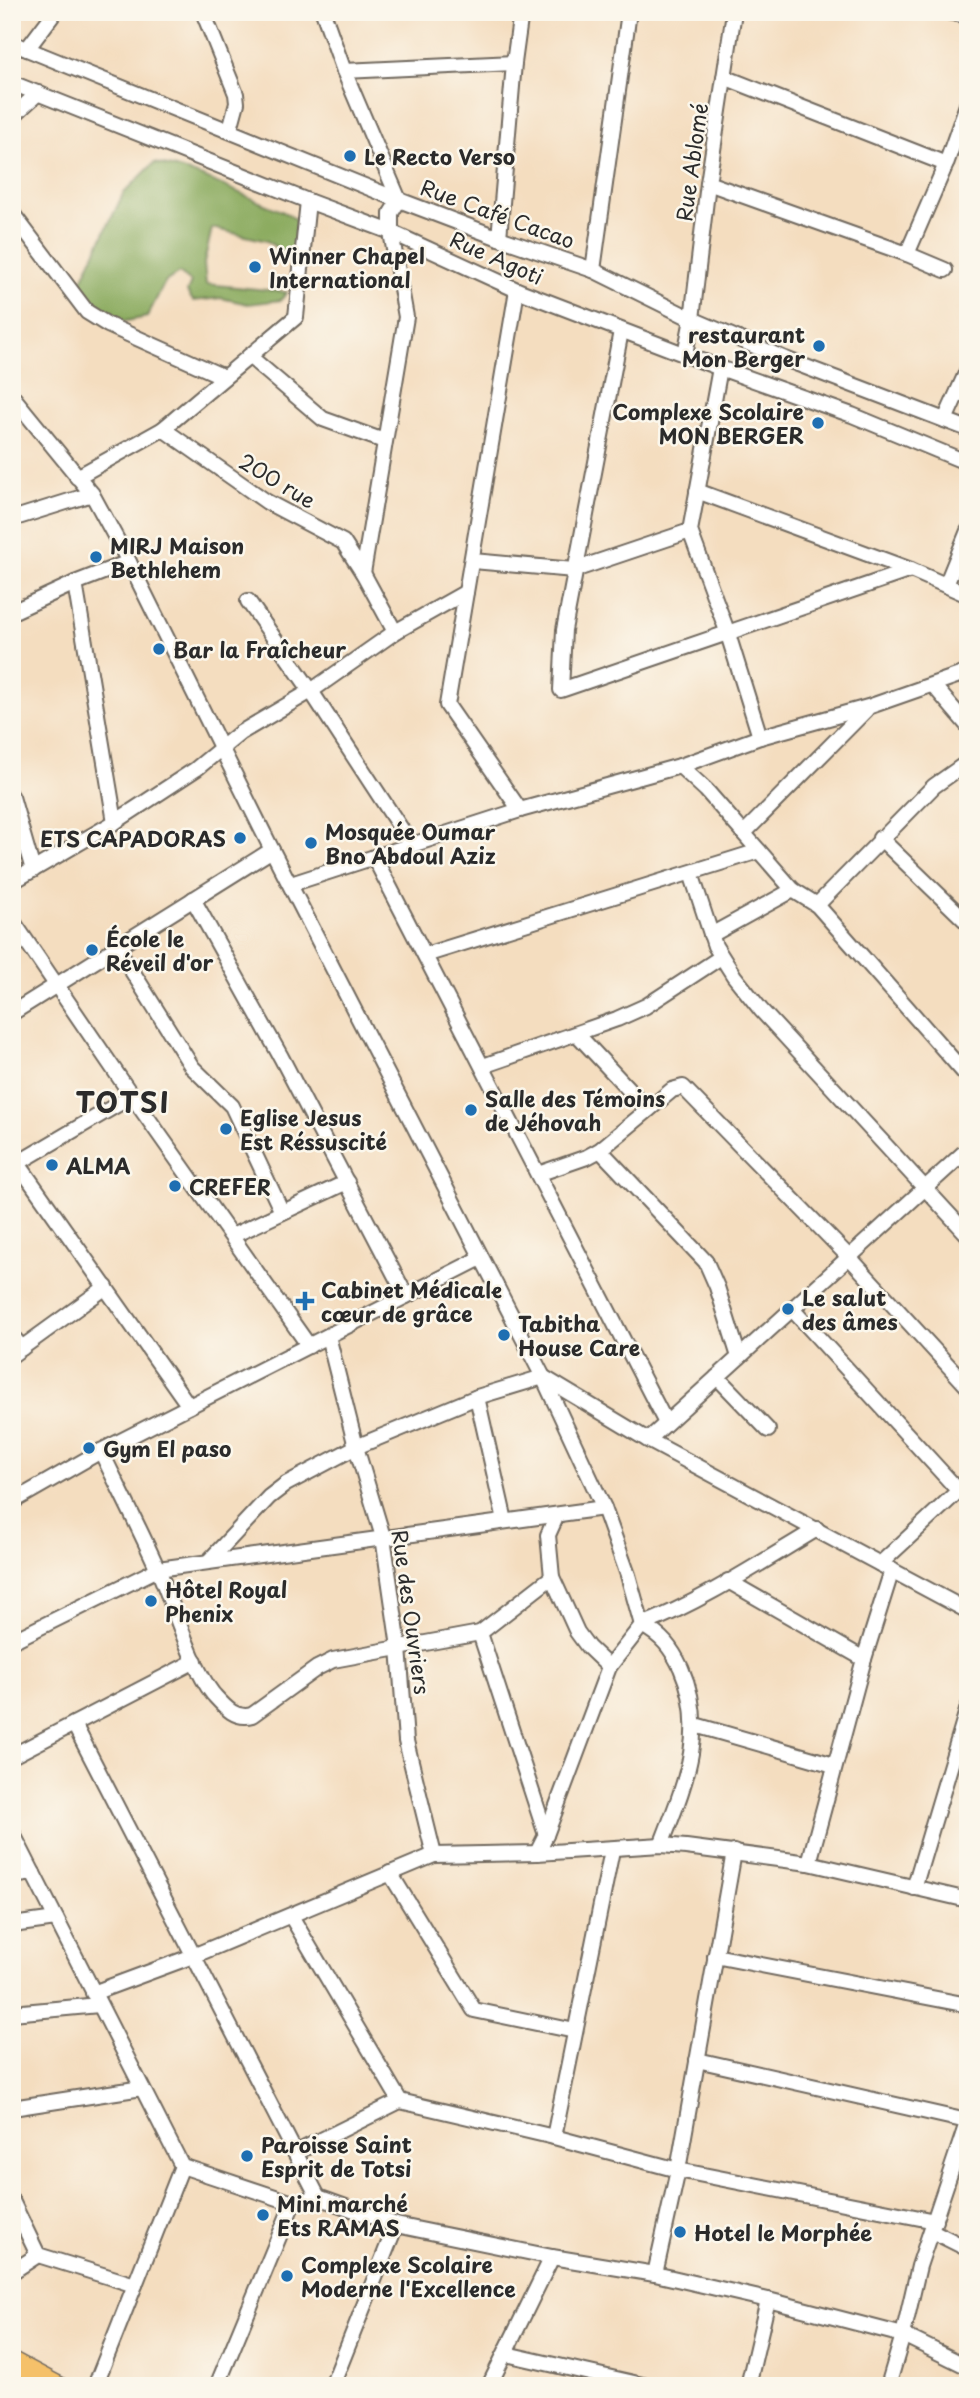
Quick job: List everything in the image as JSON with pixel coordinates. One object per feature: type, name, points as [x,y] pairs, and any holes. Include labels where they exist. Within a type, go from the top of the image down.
[{"type":"main road","points":[[18,2364],[57,2385]]},
{"type":"main road","points":[[18,2364],[28,2373],[32,2386],[57,2385]]},
{"type":"street","points":[[27,49],[55,12]]},
{"type":"street","points":[[323,12],[344,71],[399,200],[391,214],[391,232],[406,317],[363,573]]},
{"type":"street","points":[[499,238],[521,12]]},
{"type":"street","points":[[593,270],[629,12]]},
{"type":"street","name":"Rue Ablomé","points":[[685,354],[734,12]]},
{"type":"street","points":[[947,12],[968,16]]},
{"type":"street","points":[[208,14],[236,94],[237,103],[230,129]]},
{"type":"street","name":"Rue Café Cacao","points":[[12,43],[230,129],[399,200],[593,270],[692,319],[785,359],[968,429]]},
{"type":"street","points":[[344,71],[514,63]]},
{"type":"street","points":[[724,77],[946,164]]},
{"type":"street","name":"Rue Agoti","points":[[12,83],[391,232],[517,290],[720,368],[852,415],[968,463]]},
{"type":"street","points":[[12,117],[38,93]]},
{"type":"street","points":[[907,254],[946,164],[968,102]]},
{"type":"street","points":[[708,183],[945,270]]},
{"type":"street","points":[[77,477],[163,429],[296,317],[308,201]]},
{"type":"street","points":[[12,213],[88,312],[108,325],[224,377]]},
{"type":"street","points":[[517,290],[447,705],[520,810]]},
{"type":"street","points":[[621,331],[574,570],[564,630],[561,690],[911,570]]},
{"type":"street","points":[[249,356],[323,419],[384,442]]},
{"type":"street","points":[[720,368],[690,531],[727,631],[760,737]]},
{"type":"street","points":[[945,420],[968,369]]},
{"type":"street","points":[[12,396],[92,494],[129,562],[272,850],[542,1377],[604,1508],[628,1575],[642,1625],[664,1639],[674,1653],[690,1692],[695,1725],[686,1778],[662,1845]]},
{"type":"street","name":"200 rue","points":[[163,429],[267,502],[342,541],[395,632]]},
{"type":"street","points":[[697,491],[911,570],[968,595]]},
{"type":"street","points":[[12,519],[92,494]]},
{"type":"street","points":[[473,561],[574,570],[690,531]]},
{"type":"street","points":[[946,585],[968,531]]},
{"type":"street","points":[[12,612],[129,562]]},
{"type":"street","points":[[75,583],[115,822]]},
{"type":"street","points":[[12,882],[115,822],[195,769],[240,733],[311,691],[395,632],[466,592]]},
{"type":"street","points":[[248,601],[311,691],[411,844]]},
{"type":"street","points":[[291,884],[520,810],[681,766],[760,737],[868,707],[968,672]]},
{"type":"street","points":[[933,685],[968,726]]},
{"type":"street","points":[[744,833],[868,707]]},
{"type":"street","points":[[817,905],[934,786],[968,762]]},
{"type":"street","points":[[681,766],[793,890],[817,905],[968,1077]]},
{"type":"street","points":[[12,797],[33,870]]},
{"type":"street","points":[[880,838],[968,923]]},
{"type":"street","points":[[12,1013],[272,850]]},
{"type":"street","points":[[425,955],[759,851]]},
{"type":"street","points":[[374,857],[666,1423]]},
{"type":"street","points":[[691,873],[711,935],[734,976],[761,1010],[968,1235]]},
{"type":"street","points":[[711,935],[793,890]]},
{"type":"street","points":[[193,899],[347,1182],[405,1296]]},
{"type":"street","points":[[12,919],[132,1096],[309,1346]]},
{"type":"street","points":[[117,947],[192,1068],[232,1106],[282,1212]]},
{"type":"street","points":[[483,1066],[577,1034],[646,1006],[722,957]]},
{"type":"street","points":[[577,1034],[648,1110]]},
{"type":"street","points":[[538,1174],[600,1150],[672,1090],[683,1087],[849,1257],[968,1387]]},
{"type":"street","points":[[132,1096],[15,1159],[189,1406]]},
{"type":"street","points":[[648,1440],[968,1149]]},
{"type":"street","points":[[600,1150],[706,1262],[717,1287],[739,1357]]},
{"type":"street","points":[[232,1236],[347,1182]]},
{"type":"street","points":[[12,1502],[101,1451],[481,1258]]},
{"type":"street","points":[[15,1347],[106,1287]]},
{"type":"street","points":[[792,1309],[963,1486],[886,1567],[809,1863]]},
{"type":"street","name":"Rue des Ouvriers","points":[[328,1336],[356,1447],[383,1537],[399,1647],[406,1741],[434,1855]]},
{"type":"street","points":[[208,1562],[276,1491],[356,1447],[477,1397],[542,1377],[648,1440],[968,1611]]},
{"type":"street","points":[[717,1377],[768,1430]]},
{"type":"street","points":[[477,1397],[505,1521]]},
{"type":"street","points":[[101,1451],[158,1569],[195,1661],[213,1693],[233,1714],[246,1717],[326,1663],[480,1633],[552,1577]]},
{"type":"street","points":[[12,1641],[158,1569],[604,1508]]},
{"type":"street","points":[[556,1514],[548,1535],[552,1577],[577,1632],[609,1667]]},
{"type":"street","points":[[537,1853],[609,1667],[642,1625],[728,1581],[817,1529]]},
{"type":"street","points":[[728,1581],[864,1659]]},
{"type":"street","points":[[480,1633],[546,1835]]},
{"type":"street","points":[[12,1756],[195,1661]]},
{"type":"street","points":[[914,1888],[968,1707]]},
{"type":"street","points":[[75,1724],[318,2197]]},
{"type":"street","points":[[695,1725],[834,1765]]},
{"type":"street","points":[[12,1832],[182,2166],[293,2203],[318,2197],[396,2225],[552,2258],[655,2274],[768,2300],[903,2335],[968,2367]]},
{"type":"street","points":[[12,2013],[96,1999],[434,1855],[612,1850],[662,1845],[809,1863],[968,1900]]},
{"type":"street","points":[[554,2137],[612,1850]]},
{"type":"street","points":[[655,2274],[678,2170],[734,1852]]},
{"type":"street","points":[[12,1876],[33,1873]]},
{"type":"street","points":[[390,1873],[474,2010],[575,2031]]},
{"type":"street","points":[[291,1916],[400,2101]]},
{"type":"street","points":[[12,1925],[56,1919]]},
{"type":"street","points":[[715,1956],[968,2006]]},
{"type":"street","points":[[697,2060],[967,2127],[915,2277],[903,2335],[888,2386]]},
{"type":"street","points":[[12,2108],[142,2088]]},
{"type":"street","points":[[295,2153],[400,2101],[554,2137],[678,2170],[933,2226],[968,2249]]},
{"type":"street","points":[[95,2386],[182,2166]]},
{"type":"street","points":[[12,2201],[38,2255],[135,2285]]},
{"type":"street","points":[[217,2386],[293,2203]]},
{"type":"street","points":[[332,2386],[396,2225]]},
{"type":"street","points":[[12,2272],[38,2255]]},
{"type":"street","points":[[489,2386],[552,2258]]},
{"type":"street","points":[[748,2386],[768,2300]]},
{"type":"street","points":[[506,2354],[647,2386]]},
{"type":"green space","points":[[154,163],[209,180],[284,212],[296,220],[295,255],[281,251],[267,241],[212,228],[204,263],[206,284],[287,292],[281,300],[248,304],[221,298],[193,301],[187,292],[191,282],[179,273],[165,282],[147,317],[122,322],[93,304],[78,288],[123,194]]},
{"type":"place","name":"Le Recto Verso","points":[[350,156]]},
{"type":"place","name":"Winner Chapel International","points":[[255,267]]},
{"type":"place","name":"restaurant Mon Berger","points":[[819,346]]},
{"type":"place","name":"Complexe Scolaire MON BERGER","points":[[818,423]]},
{"type":"place","name":"MIRJ Maison Bethlehem","points":[[96,557]]},
{"type":"place","name":"Bar la Fraîcheur","points":[[159,649]]},
{"type":"place","name":"ETS CAPADORAS","points":[[240,838]]},
{"type":"place","name":"Mosquée Oumar Bno Abdoul Aziz","points":[[311,843]]},
{"type":"place","name":"École le Réveil d'or","points":[[92,950]]},
{"type":"place","name":"Salle des Témoins de Jéhovah","points":[[471,1110]]},
{"type":"place","name":"Eglise Jesus Est Réssuscité","points":[[226,1129]]},
{"type":"place","name":"ALMA","points":[[52,1165]]},
{"type":"place","name":"CREFER","points":[[175,1186]]},
{"type":"place","name":"Cabinet Médicale cœur de grâce","points":[[305,1301]]},
{"type":"place","name":"Le salut des âmes","points":[[788,1309]]},
{"type":"place","name":"Tabitha House Care","points":[[504,1335]]},
{"type":"place","name":"Gym El paso","points":[[89,1448]]},
{"type":"place","name":"Hôtel Royal Phenix","points":[[151,1601]]},
{"type":"place","name":"Paroisse Saint Esprit de Totsi","points":[[247,2156]]},
{"type":"place","name":"Mini marché Ets RAMAS","points":[[263,2215]]},
{"type":"place","name":"Hotel le Morphée","points":[[680,2232]]},
{"type":"place","name":"Complexe Scolaire Moderne l'Excellence","points":[[287,2276]]},
{"type":"district","name":"TOTSI","points":[[123,1101]]}]
